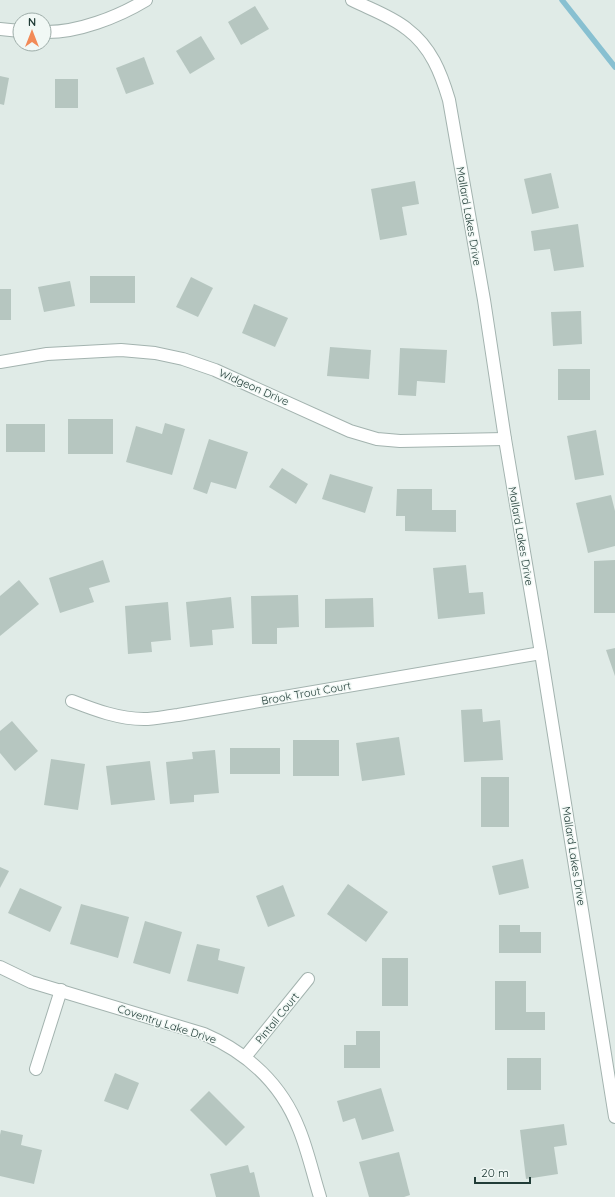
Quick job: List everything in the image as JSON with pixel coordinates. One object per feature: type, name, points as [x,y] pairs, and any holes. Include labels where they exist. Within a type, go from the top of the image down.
[{"type":"street","points":[[52,31],[69,30],[96,23],[117,15],[146,0]]},
{"type":"street","name":"Mallard Lakes Drive","points":[[352,0],[407,28],[423,44],[436,63],[443,78],[449,100],[541,653],[615,1117]]},
{"type":"street","points":[[0,29],[12,30]]},
{"type":"street","name":"Widgeon Drive","points":[[0,362],[47,354],[121,350],[155,353],[183,359],[215,370],[350,431],[377,439],[400,441],[505,439]]},
{"type":"street","name":"Brook Trout Court","points":[[72,701],[127,718],[144,719],[178,715],[541,653]]},
{"type":"street","name":"Coventry Lake Drive","points":[[0,967],[31,982],[204,1034],[221,1042],[245,1057],[271,1081],[292,1113],[299,1130],[320,1197]]},
{"type":"street","name":"Pintail Court","points":[[245,1057],[308,979]]},
{"type":"street","points":[[36,1070],[61,990]]},
{"type":"building","points":[[255,6],[269,29],[241,45],[228,22]]},
{"type":"building","points":[[201,36],[215,59],[190,74],[176,51]]},
{"type":"building","points":[[144,57],[154,84],[126,94],[116,68]]},
{"type":"building","points":[[0,76],[9,78],[4,105],[0,104]]},
{"type":"building","points":[[55,79],[78,79],[78,108],[55,108]]},
{"type":"building","points":[[551,173],[559,208],[532,214],[524,179]]},
{"type":"building","points":[[415,181],[419,204],[402,207],[407,235],[380,240],[371,189]]},
{"type":"building","points":[[578,224],[584,267],[554,271],[550,249],[534,251],[531,231]]},
{"type":"building","points":[[90,276],[135,276],[135,303],[90,303]]},
{"type":"building","points":[[191,277],[213,288],[198,317],[176,307]]},
{"type":"building","points":[[70,281],[75,306],[44,312],[38,287]]},
{"type":"building","points":[[0,289],[11,289],[11,320],[0,320]]},
{"type":"building","points":[[254,304],[288,318],[275,347],[242,333]]},
{"type":"building","points":[[581,311],[582,344],[553,346],[551,312]]},
{"type":"building","points":[[330,347],[371,350],[369,379],[327,376]]},
{"type":"building","points":[[400,348],[447,350],[445,383],[417,381],[416,396],[398,395]]},
{"type":"building","points":[[558,369],[590,369],[590,400],[558,400]]},
{"type":"building","points":[[68,419],[113,419],[113,454],[68,454]]},
{"type":"building","points":[[165,423],[185,429],[172,475],[126,462],[136,426],[162,434]]},
{"type":"building","points":[[6,424],[45,424],[45,452],[6,452]]},
{"type":"building","points":[[596,430],[604,475],[575,480],[567,436]]},
{"type":"building","points":[[209,439],[248,452],[236,489],[211,482],[207,494],[193,489]]},
{"type":"building","points":[[282,468],[308,484],[296,504],[269,487]]},
{"type":"building","points":[[330,474],[373,487],[365,513],[322,499]]},
{"type":"building","points":[[397,489],[432,489],[432,510],[456,510],[456,532],[405,531],[405,516],[396,516]]},
{"type":"building","points":[[611,495],[615,511],[615,546],[588,553],[576,503]]},
{"type":"building","points":[[103,560],[110,582],[89,588],[94,602],[60,613],[49,578]]},
{"type":"building","points":[[615,560],[615,613],[594,613],[594,561]]},
{"type":"building","points":[[466,565],[469,593],[483,592],[485,614],[438,619],[433,568]]},
{"type":"building","points":[[19,580],[39,604],[0,636],[0,596]]},
{"type":"building","points":[[298,595],[299,627],[277,628],[277,644],[252,644],[251,596]]},
{"type":"building","points":[[231,597],[234,628],[212,630],[213,645],[190,647],[186,602]]},
{"type":"building","points":[[373,598],[374,627],[325,628],[325,599]]},
{"type":"building","points":[[168,602],[171,640],[151,642],[152,652],[128,654],[125,606]]},
{"type":"building","points":[[615,648],[615,676],[606,650]]},
{"type":"building","points":[[482,709],[483,722],[500,720],[503,760],[464,762],[461,710]]},
{"type":"building","points":[[12,721],[38,751],[15,771],[0,753],[0,731]]},
{"type":"building","points":[[399,737],[405,775],[362,781],[356,743]]},
{"type":"building","points":[[293,740],[339,740],[339,776],[293,776]]},
{"type":"building","points":[[230,748],[280,748],[280,774],[230,774]]},
{"type":"building","points":[[215,750],[219,793],[194,795],[194,802],[170,804],[166,762],[193,759],[192,752]]},
{"type":"building","points":[[51,759],[85,764],[78,810],[44,805]]},
{"type":"building","points":[[150,761],[155,800],[111,805],[106,766]]},
{"type":"building","points":[[481,777],[509,777],[509,827],[481,827]]},
{"type":"building","points":[[523,859],[529,888],[499,895],[492,866]]},
{"type":"building","points":[[0,867],[9,871],[0,888]]},
{"type":"building","points":[[348,884],[388,912],[366,942],[327,914]]},
{"type":"building","points":[[283,885],[295,916],[268,927],[256,896]]},
{"type":"building","points":[[20,888],[62,907],[50,932],[8,913]]},
{"type":"building","points":[[81,904],[129,917],[118,958],[70,944]]},
{"type":"building","points":[[145,921],[182,932],[170,974],[133,963]]},
{"type":"building","points":[[499,925],[520,925],[520,932],[541,932],[541,953],[499,953]]},
{"type":"building","points":[[197,944],[220,949],[218,960],[245,967],[238,994],[187,981]]},
{"type":"building","points":[[382,958],[408,958],[408,1006],[382,1006]]},
{"type":"building","points":[[495,981],[526,981],[526,1012],[545,1012],[545,1030],[495,1030]]},
{"type":"building","points":[[356,1031],[380,1031],[380,1068],[344,1068],[344,1045],[356,1045]]},
{"type":"building","points":[[507,1058],[541,1058],[541,1090],[507,1090]]},
{"type":"building","points":[[115,1073],[139,1083],[128,1110],[104,1101]]},
{"type":"building","points":[[381,1088],[394,1131],[362,1140],[355,1118],[343,1122],[337,1101]]},
{"type":"building","points":[[209,1091],[245,1127],[226,1146],[190,1110]]},
{"type":"building","points":[[564,1124],[567,1145],[554,1147],[558,1174],[526,1179],[520,1130]]},
{"type":"building","points":[[1,1130],[23,1135],[21,1145],[42,1150],[34,1184],[0,1176]]},
{"type":"building","points":[[399,1152],[410,1195],[404,1197],[369,1197],[359,1162]]},
{"type":"building","points":[[248,1165],[250,1173],[254,1172],[260,1197],[216,1197],[210,1174]]},
{"type":"waterway","points":[[562,0],[615,67]]}]
